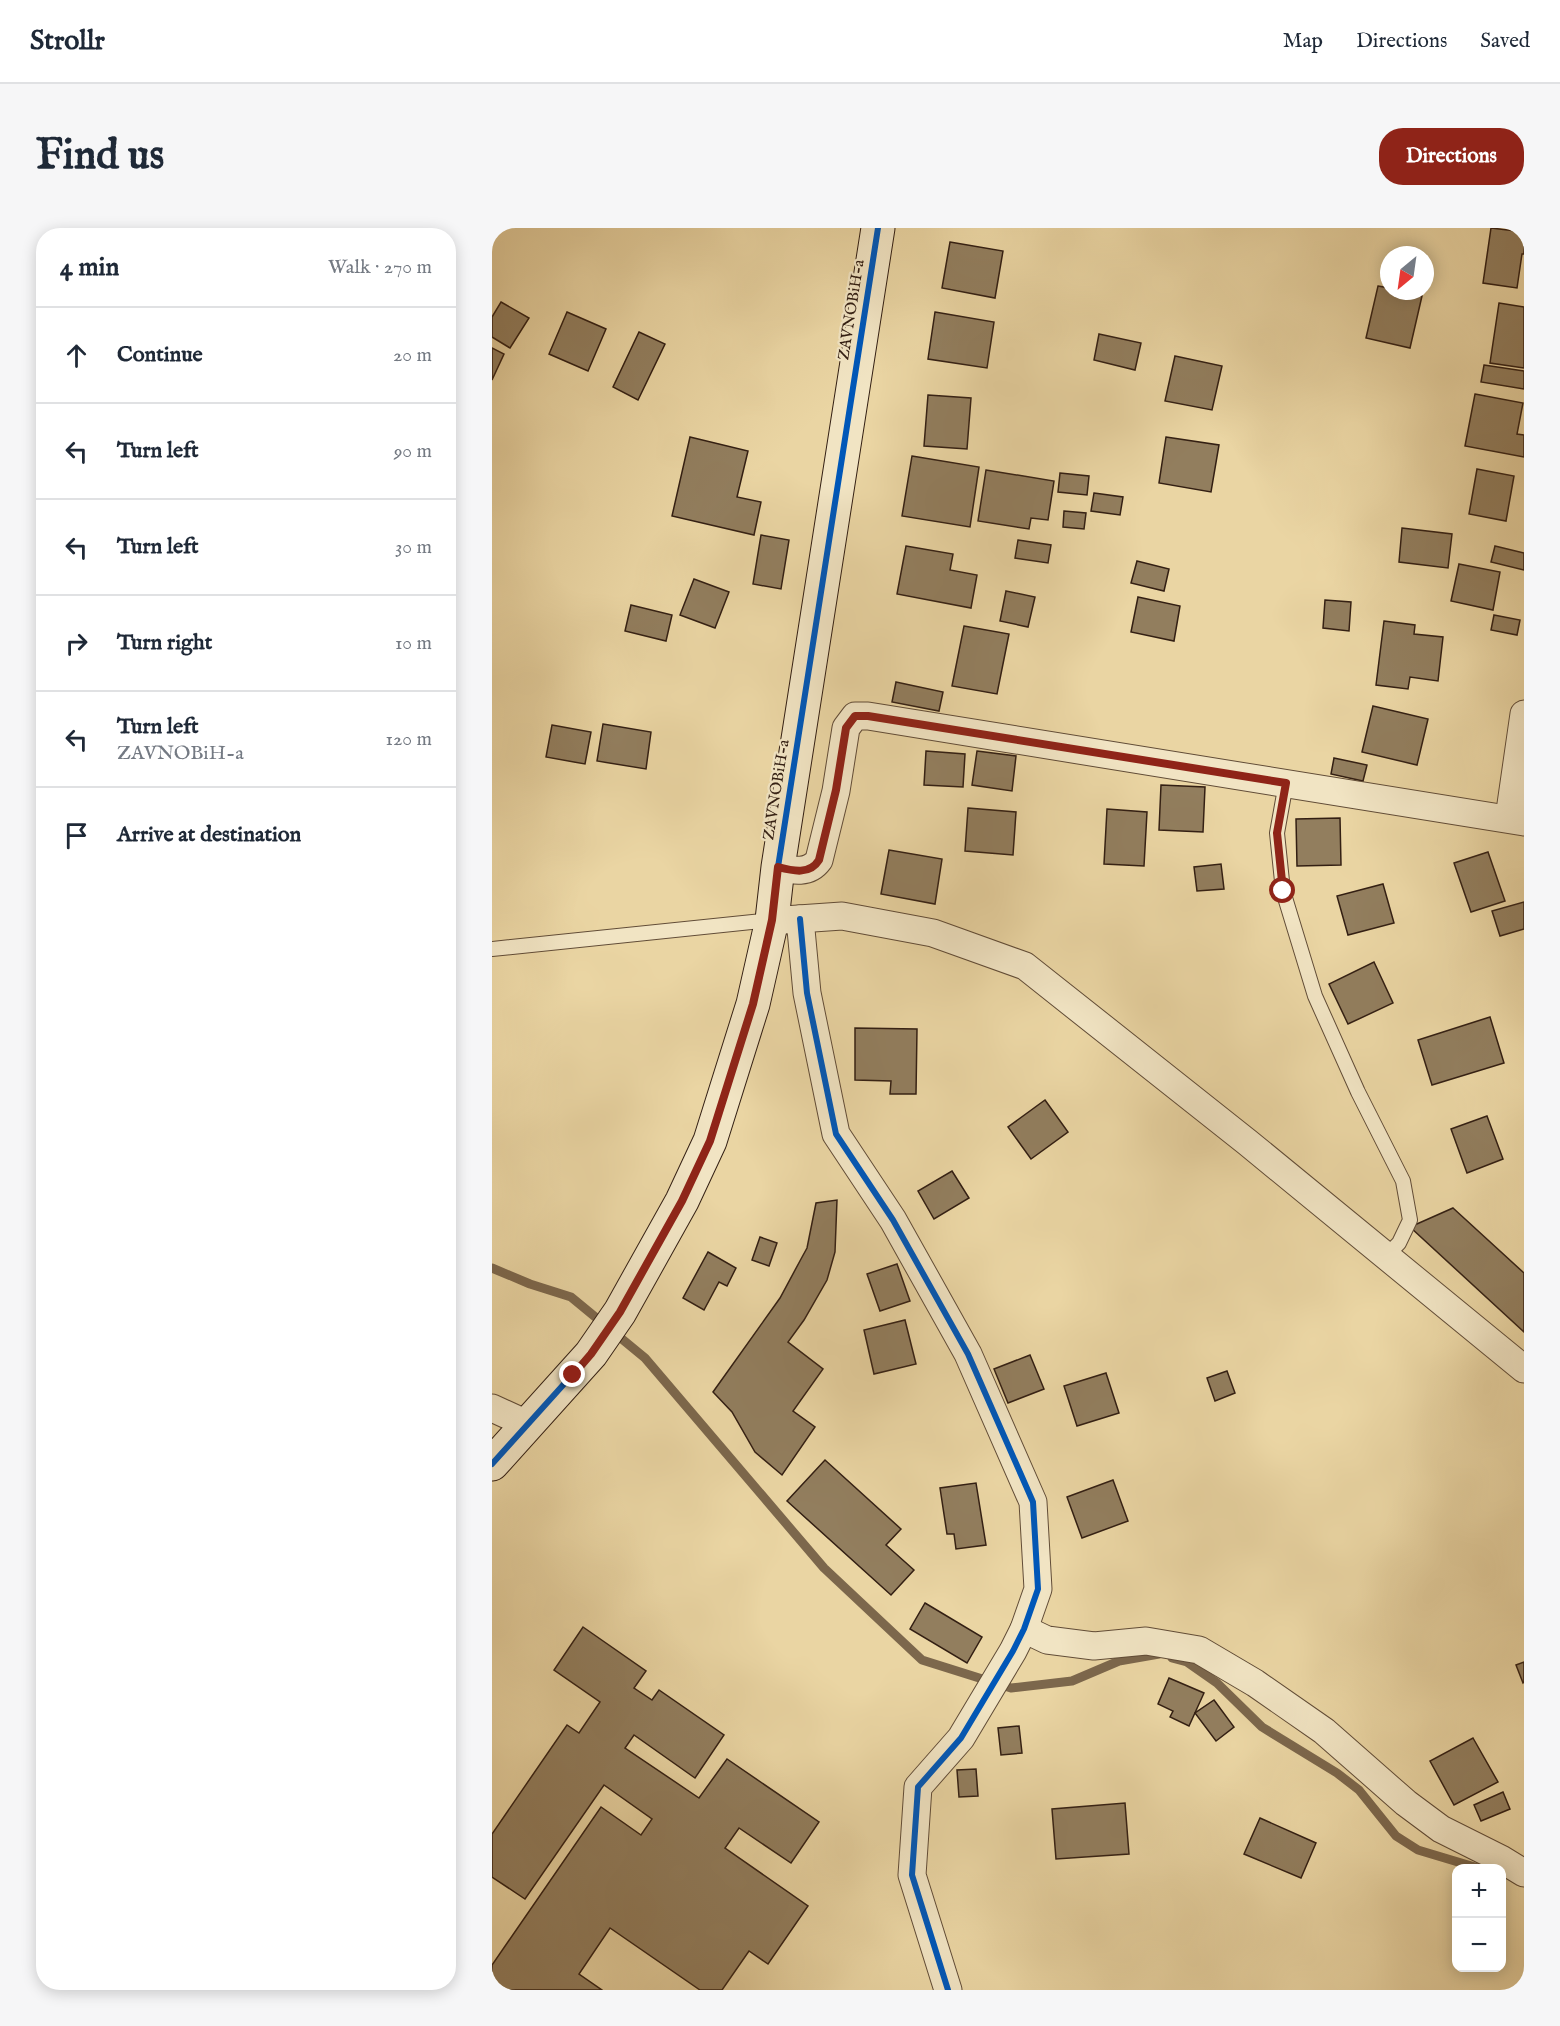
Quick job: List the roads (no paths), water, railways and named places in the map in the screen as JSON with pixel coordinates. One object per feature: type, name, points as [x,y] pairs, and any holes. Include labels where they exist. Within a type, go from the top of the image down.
[{"type":"main road","name":"ZAVNOBiH-a","points":[[492,1464],[591,1354],[620,1312],[682,1201],[710,1141],[753,1004],[786,919],[778,867],[878,228]]},
{"type":"street","points":[[778,867],[807,870],[819,860],[836,790],[846,728],[855,716],[868,716],[1516,820],[1524,714]]},
{"type":"street","points":[[948,1990],[912,1875],[918,1787],[962,1738],[1024,1629],[1038,1589],[1033,1502],[968,1354],[893,1220],[836,1134],[807,993],[786,919],[842,916],[933,933],[1025,966],[1247,1142],[1524,1369]]},
{"type":"street","points":[[492,1408],[527,1424]]},
{"type":"street","points":[[1024,1629],[1047,1640],[1094,1646],[1146,1641],[1198,1650],[1255,1683],[1324,1731],[1406,1803],[1441,1829],[1524,1873]]},
{"type":"lane","points":[[1286,783],[1277,833],[1283,891],[1315,996],[1358,1092],[1403,1181],[1410,1220],[1399,1243],[1386,1256]]},
{"type":"lane","points":[[492,949],[786,919]]},
{"type":"waterway","points":[[492,1268],[530,1284],[571,1297],[645,1358],[824,1568],[922,1660],[1011,1688],[1072,1681],[1119,1661],[1159,1654]]},
{"type":"waterway","points":[[1172,1658],[1187,1662],[1217,1683],[1262,1727],[1337,1773],[1359,1790],[1396,1836],[1418,1850],[1465,1864]]}]
